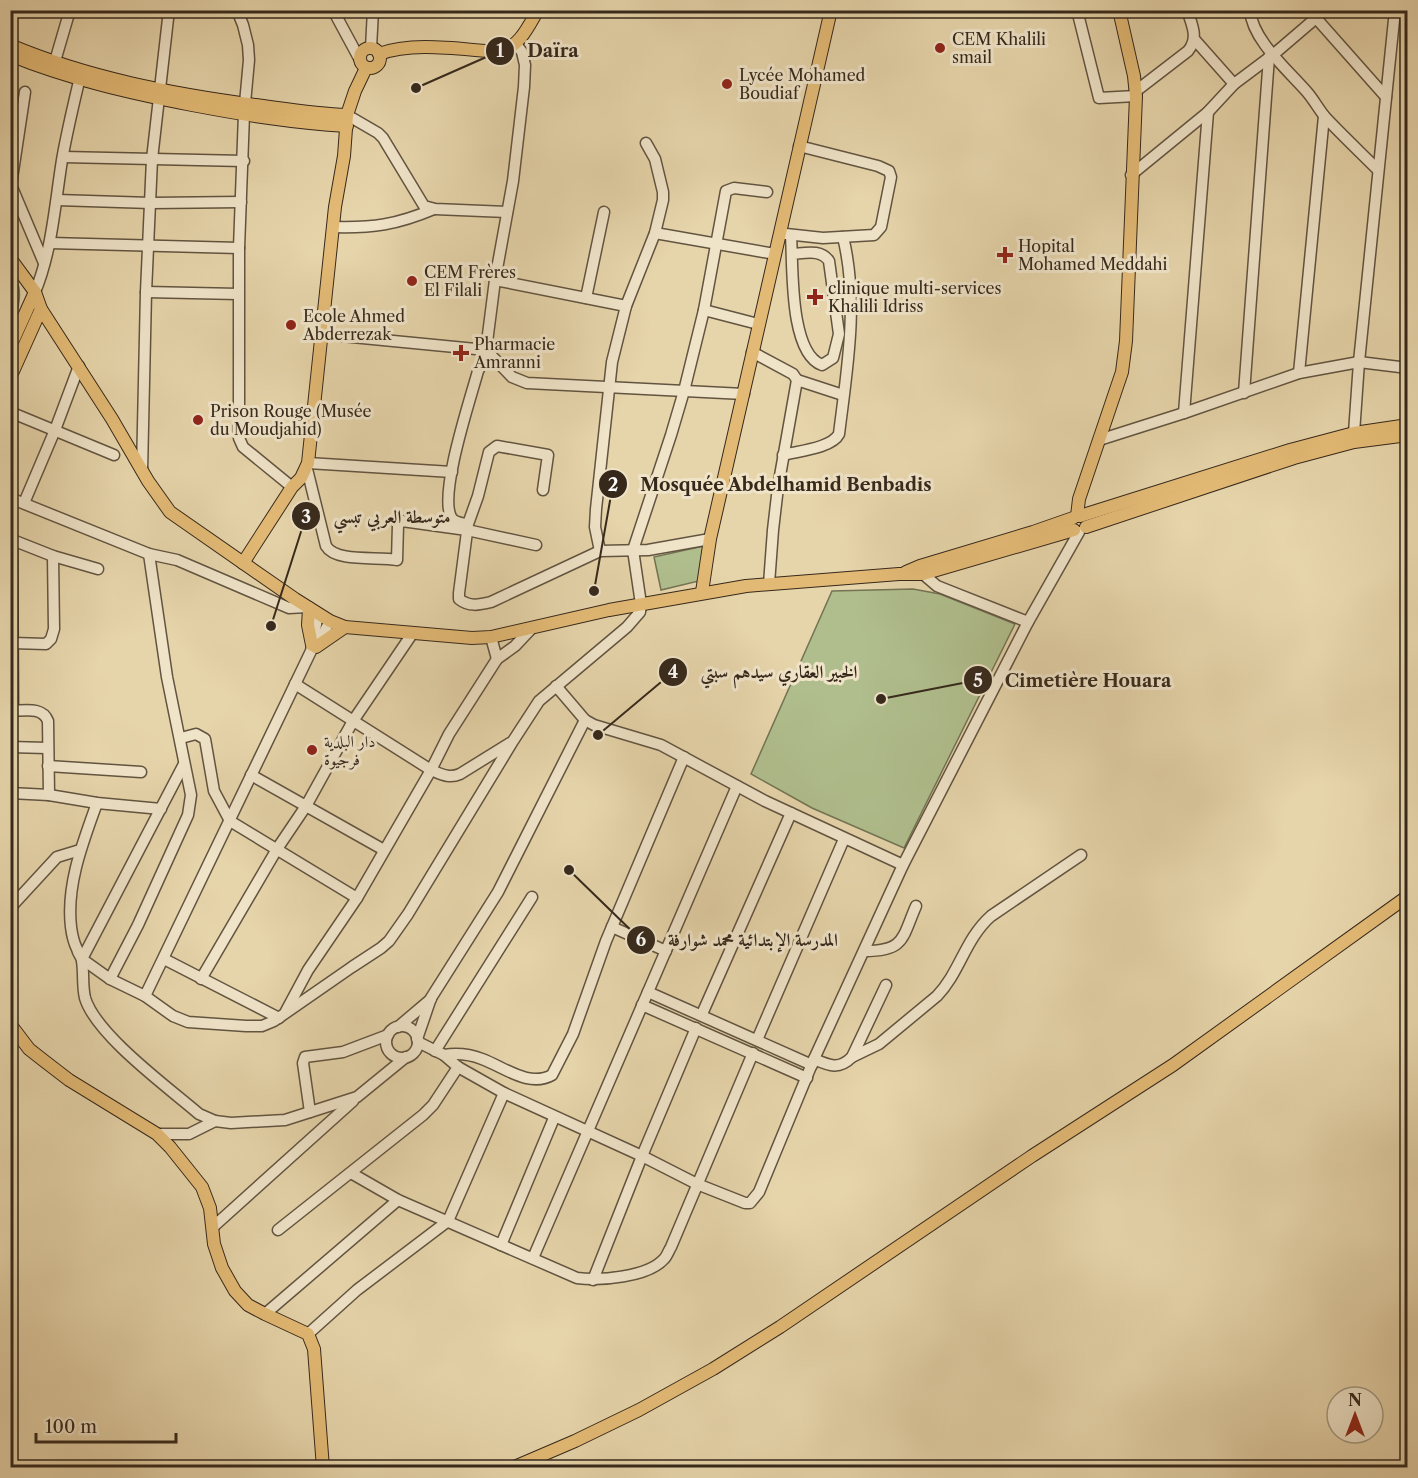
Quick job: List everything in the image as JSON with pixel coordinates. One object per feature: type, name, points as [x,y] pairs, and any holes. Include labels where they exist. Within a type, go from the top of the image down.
[{"type":"main road","points":[[243,563],[307,466],[347,120],[363,64],[363,50],[410,47],[500,51],[516,44],[538,10]]},
{"type":"main road","points":[[702,592],[710,539],[758,324],[775,254],[786,234],[799,146],[831,10]]},
{"type":"main road","points":[[1078,523],[1079,499],[1122,372],[1126,341],[1136,94],[1119,10]]},
{"type":"main road","points":[[10,45],[54,66]]},
{"type":"main road","points":[[363,64],[373,68],[378,64],[375,51]]},
{"type":"main road","points":[[10,55],[158,93],[245,109],[285,122],[347,120]]},
{"type":"main road","points":[[10,258],[34,292],[41,309],[79,366],[142,472],[170,512],[311,610],[345,627],[412,634],[491,637],[702,592],[922,570],[1033,532],[1078,523],[1294,458],[1354,442],[1407,435]]},
{"type":"main road","points":[[10,346],[34,292]]},
{"type":"main road","points":[[10,378],[41,309]]},
{"type":"main road","points":[[1078,523],[1290,450],[1354,433],[1407,425]]},
{"type":"main road","points":[[311,610],[308,625],[313,648],[345,627]]},
{"type":"main road","points":[[512,1467],[575,1441],[639,1410],[713,1369],[780,1327],[1032,1156],[1173,1065],[1407,896]]},
{"type":"main road","points":[[10,1024],[29,1049],[69,1080],[157,1134],[202,1186],[210,1208],[214,1244],[222,1268],[235,1291],[248,1305],[308,1334],[314,1349],[323,1467]]},
{"type":"street","points":[[54,66],[70,10]]},
{"type":"street","points":[[142,472],[152,159],[169,10]]},
{"type":"street","points":[[237,10],[248,45],[239,248],[239,438],[243,447],[292,487]]},
{"type":"street","points":[[333,10],[363,64]]},
{"type":"street","points":[[373,10],[375,51]]},
{"type":"street","points":[[1077,10],[1099,98],[1136,94],[1188,51],[1195,40]]},
{"type":"street","points":[[1187,10],[1195,40],[1234,84]]},
{"type":"street","points":[[1250,10],[1250,19],[1271,55],[1309,94],[1324,116],[1378,170]]},
{"type":"street","points":[[1354,433],[1359,362],[1395,10]]},
{"type":"street","points":[[1131,175],[1208,112],[1234,84],[1271,55],[1314,14],[1386,97]]},
{"type":"street","points":[[467,527],[451,516],[447,491],[478,371],[488,352],[495,280],[513,181],[524,87],[525,65],[522,52],[516,44]]},
{"type":"street","points":[[1244,393],[1271,55]]},
{"type":"street","points":[[41,309],[44,263],[50,243],[63,157],[81,75]]},
{"type":"street","points":[[26,92],[11,185],[44,263]]},
{"type":"street","points":[[1184,413],[1208,112]]},
{"type":"street","points":[[1299,373],[1324,116]]},
{"type":"street","points":[[347,120],[366,125],[383,138],[422,203],[427,207],[507,212]]},
{"type":"street","points":[[600,551],[595,527],[596,509],[614,353],[626,306],[655,233],[663,192],[655,159],[646,143]]},
{"type":"street","points":[[792,254],[820,253],[829,261],[839,334],[833,358],[822,365],[815,363],[811,358],[799,331],[792,254],[786,234],[874,236],[880,231],[890,173],[878,166],[799,146]]},
{"type":"street","points":[[63,157],[244,161]]},
{"type":"street","points":[[96,803],[80,850],[73,889],[71,926],[77,952],[82,959],[110,979],[145,996],[173,1016],[188,1022],[262,1026],[281,1016],[389,941],[408,914],[539,701],[627,627],[640,612],[641,604],[633,550],[684,391],[704,310],[726,191],[734,188],[767,192]]},
{"type":"street","points":[[57,200],[151,203],[241,202]]},
{"type":"street","points":[[333,227],[384,226],[435,209]]},
{"type":"street","points":[[586,298],[604,212]]},
{"type":"street","points":[[655,233],[775,254]]},
{"type":"street","points":[[783,455],[825,445],[835,440],[839,434],[850,336],[851,299],[848,257],[843,237]]},
{"type":"street","points":[[50,243],[239,248]]},
{"type":"street","points":[[34,292],[42,275]]},
{"type":"street","points":[[495,280],[626,306]]},
{"type":"street","points":[[146,292],[238,294]]},
{"type":"street","points":[[704,310],[758,324]]},
{"type":"street","points":[[321,334],[488,352],[512,377],[519,381],[744,394]]},
{"type":"street","points":[[752,352],[793,374],[797,380],[843,395]]},
{"type":"street","points":[[1099,440],[1299,373],[1359,362],[1407,368]]},
{"type":"street","points":[[24,503],[79,366]]},
{"type":"street","points":[[769,584],[772,530],[797,380]]},
{"type":"street","points":[[10,412],[114,455]]},
{"type":"street","points":[[543,490],[548,455],[503,447],[494,448],[489,452],[478,496],[467,527],[459,599],[472,605],[491,602],[600,551],[648,550],[710,539]]},
{"type":"street","points":[[452,472],[307,466],[326,546],[335,554],[349,557],[397,560],[398,525],[402,521],[467,527],[536,545]]},
{"type":"street","points":[[10,498],[149,554],[177,561],[289,608],[311,610]]},
{"type":"street","points":[[398,1027],[410,1028],[418,1040],[458,1067],[554,1118],[642,1156],[697,1184],[745,1203],[753,1200],[759,1192],[813,1062],[903,865],[1078,523]]},
{"type":"street","points":[[49,795],[48,721],[44,713],[38,710],[12,711],[11,539],[53,556],[98,570]]},
{"type":"street","points":[[110,979],[138,925],[188,815],[191,795],[167,677],[149,554]]},
{"type":"street","points":[[13,643],[46,644],[51,639],[54,629],[53,556]]},
{"type":"street","points":[[922,570],[937,585],[1028,622]]},
{"type":"street","points":[[145,996],[295,684],[330,621]]},
{"type":"street","points":[[281,1016],[308,970],[357,898],[431,770],[449,734],[497,659],[515,646],[531,629]]},
{"type":"street","points":[[201,979],[277,849],[306,806],[353,721],[412,634]]},
{"type":"street","points":[[491,637],[497,659]]},
{"type":"street","points":[[295,684],[431,770],[454,777],[513,741]]},
{"type":"street","points":[[556,686],[585,720],[604,729],[655,743],[791,813],[903,865]]},
{"type":"street","points":[[213,1227],[357,1097],[413,1053],[431,998],[498,892],[585,720]]},
{"type":"street","points":[[181,738],[196,735],[205,738],[214,791],[230,821],[357,898]]},
{"type":"street","points":[[10,747],[47,748]]},
{"type":"street","points":[[440,1053],[469,1055],[531,1080],[543,1079],[552,1075],[573,1034],[612,927],[684,757]]},
{"type":"street","points":[[184,764],[82,959],[82,980],[86,1000],[118,1044],[199,1114],[215,1121],[258,1123],[285,1119],[357,1097]]},
{"type":"street","points":[[48,766],[141,772]]},
{"type":"street","points":[[251,775],[384,850]]},
{"type":"street","points":[[532,1258],[737,786]]},
{"type":"street","points":[[10,793],[49,795],[96,803],[161,809]]},
{"type":"street","points":[[702,1014],[791,813]]},
{"type":"street","points":[[757,1040],[844,839]]},
{"type":"street","points":[[10,908],[57,858],[80,850]]},
{"type":"street","points":[[648,992],[813,1062],[839,1067],[879,1044],[945,988],[978,927],[1081,855]]},
{"type":"street","points":[[440,1053],[532,897]]},
{"type":"street","points":[[865,951],[881,951],[896,946],[902,940],[916,906]]},
{"type":"street","points":[[612,927],[666,951]]},
{"type":"street","points":[[164,959],[281,1016]]},
{"type":"street","points":[[852,1058],[886,986]]},
{"type":"street","points":[[310,1112],[303,1063],[305,1058],[343,1052],[388,1035],[431,998]]},
{"type":"street","points":[[642,1005],[807,1078]]},
{"type":"street","points":[[593,1280],[696,1028]]},
{"type":"street","points":[[387,1073],[388,1035]]},
{"type":"street","points":[[387,1048],[397,1057],[406,1057]]},
{"type":"street","points":[[351,1173],[398,1200],[577,1278],[593,1280],[619,1277],[645,1270],[663,1260],[753,1053]]},
{"type":"street","points":[[278,1230],[434,1105],[458,1067]]},
{"type":"street","points":[[308,1334],[357,1290],[448,1221],[504,1093]]},
{"type":"street","points":[[501,1245],[554,1118]]},
{"type":"street","points":[[157,1134],[189,1134],[215,1121]]},
{"type":"street","points":[[265,1314],[398,1200]]},
{"type":"green space","points":[[11,273],[18,284],[19,299],[11,326]]},
{"type":"green space","points":[[708,545],[703,580],[661,590],[654,557]]},
{"type":"green space","points":[[913,589],[940,594],[1015,624],[904,848],[812,808],[751,774],[832,591]]},
{"type":"place","name":"CEM Khalili smail","points":[[940,48]]},
{"type":"place","name":"Lycée Mohamed Boudiaf","points":[[727,84]]},
{"type":"place","name":"Daïra","points":[[416,88]]},
{"type":"place","name":"Hopital Mohamed Meddahi","points":[[1005,255]]},
{"type":"place","name":"CEM Frères El Filali","points":[[412,281]]},
{"type":"place","name":"clinique multi-services Khalili Idriss","points":[[815,297]]},
{"type":"place","name":"Ecole Ahmed Abderrezak","points":[[291,325]]},
{"type":"place","name":"Pharmacie Amranni","points":[[461,353]]},
{"type":"place","name":"Prison Rouge (Musée du Moudjahid)","points":[[198,420]]},
{"type":"place","name":"Mosquée Abdelhamid Benbadis","points":[[594,591]]},
{"type":"place","name":"متوسطة العربي تبسي","points":[[271,626]]},
{"type":"place","name":"Cimetière Houara","points":[[881,699]]},
{"type":"place","name":"الخبير العقاري سيدهم سبتي","points":[[598,735]]},
{"type":"place","name":"دار البلدية فرجيوة","points":[[312,750]]},
{"type":"place","name":"المدرسة الإبتدائية محمد شوارفة","points":[[569,870]]}]
